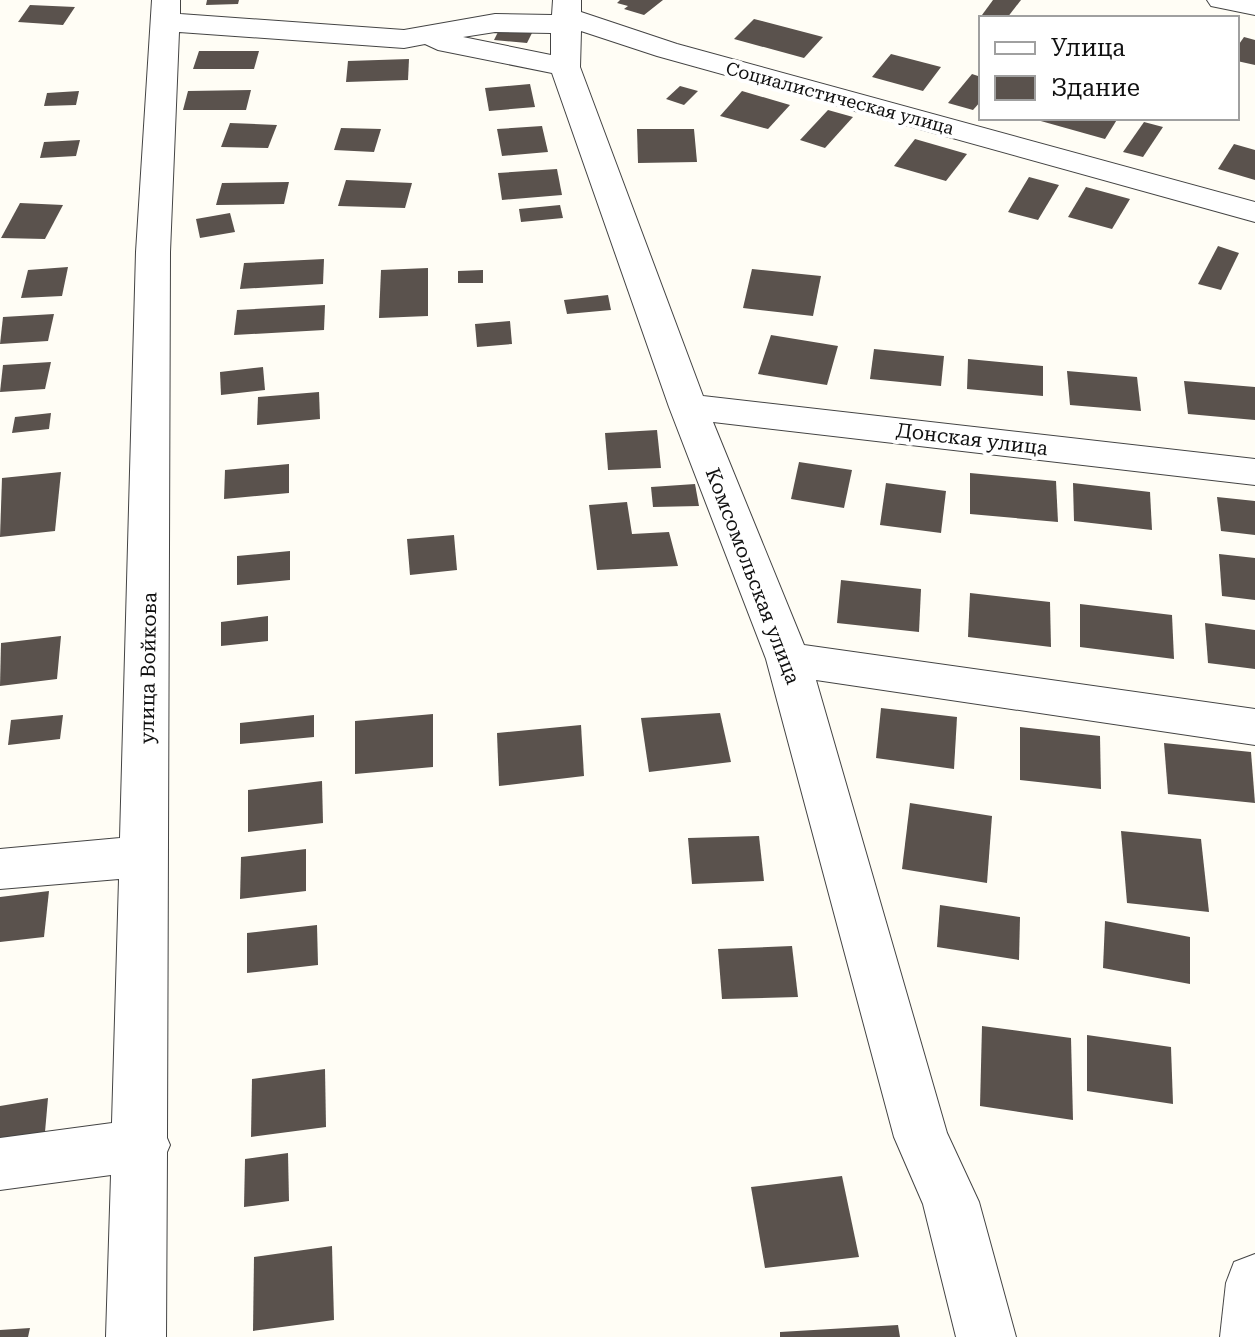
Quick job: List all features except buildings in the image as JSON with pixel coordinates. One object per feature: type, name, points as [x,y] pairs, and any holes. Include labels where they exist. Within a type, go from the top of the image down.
[{"type":"street","points":[[1221,0],[1255,6]]},
{"type":"street","points":[[166,11],[447,42],[566,33]]},
{"type":"street","name":"улица Войкова","points":[[136,1337],[142,1145],[153,252],[166,11]]},
{"type":"street","points":[[404,39],[495,23],[566,33]]},
{"type":"street","name":"Социалистическая улица","points":[[566,33],[633,39],[1255,212]]},
{"type":"street","name":"Комсомольская улица","points":[[566,33],[688,407],[788,659],[921,1137],[951,1202],[986,1337]]},
{"type":"street","name":"Донская улица","points":[[688,407],[1255,472]]},
{"type":"street","points":[[788,659],[1255,727]]},
{"type":"street","points":[[0,869],[146,856]]},
{"type":"street","points":[[0,1164],[142,1145]]},
{"type":"street","points":[[1250,1337],[1255,1283]]}]
